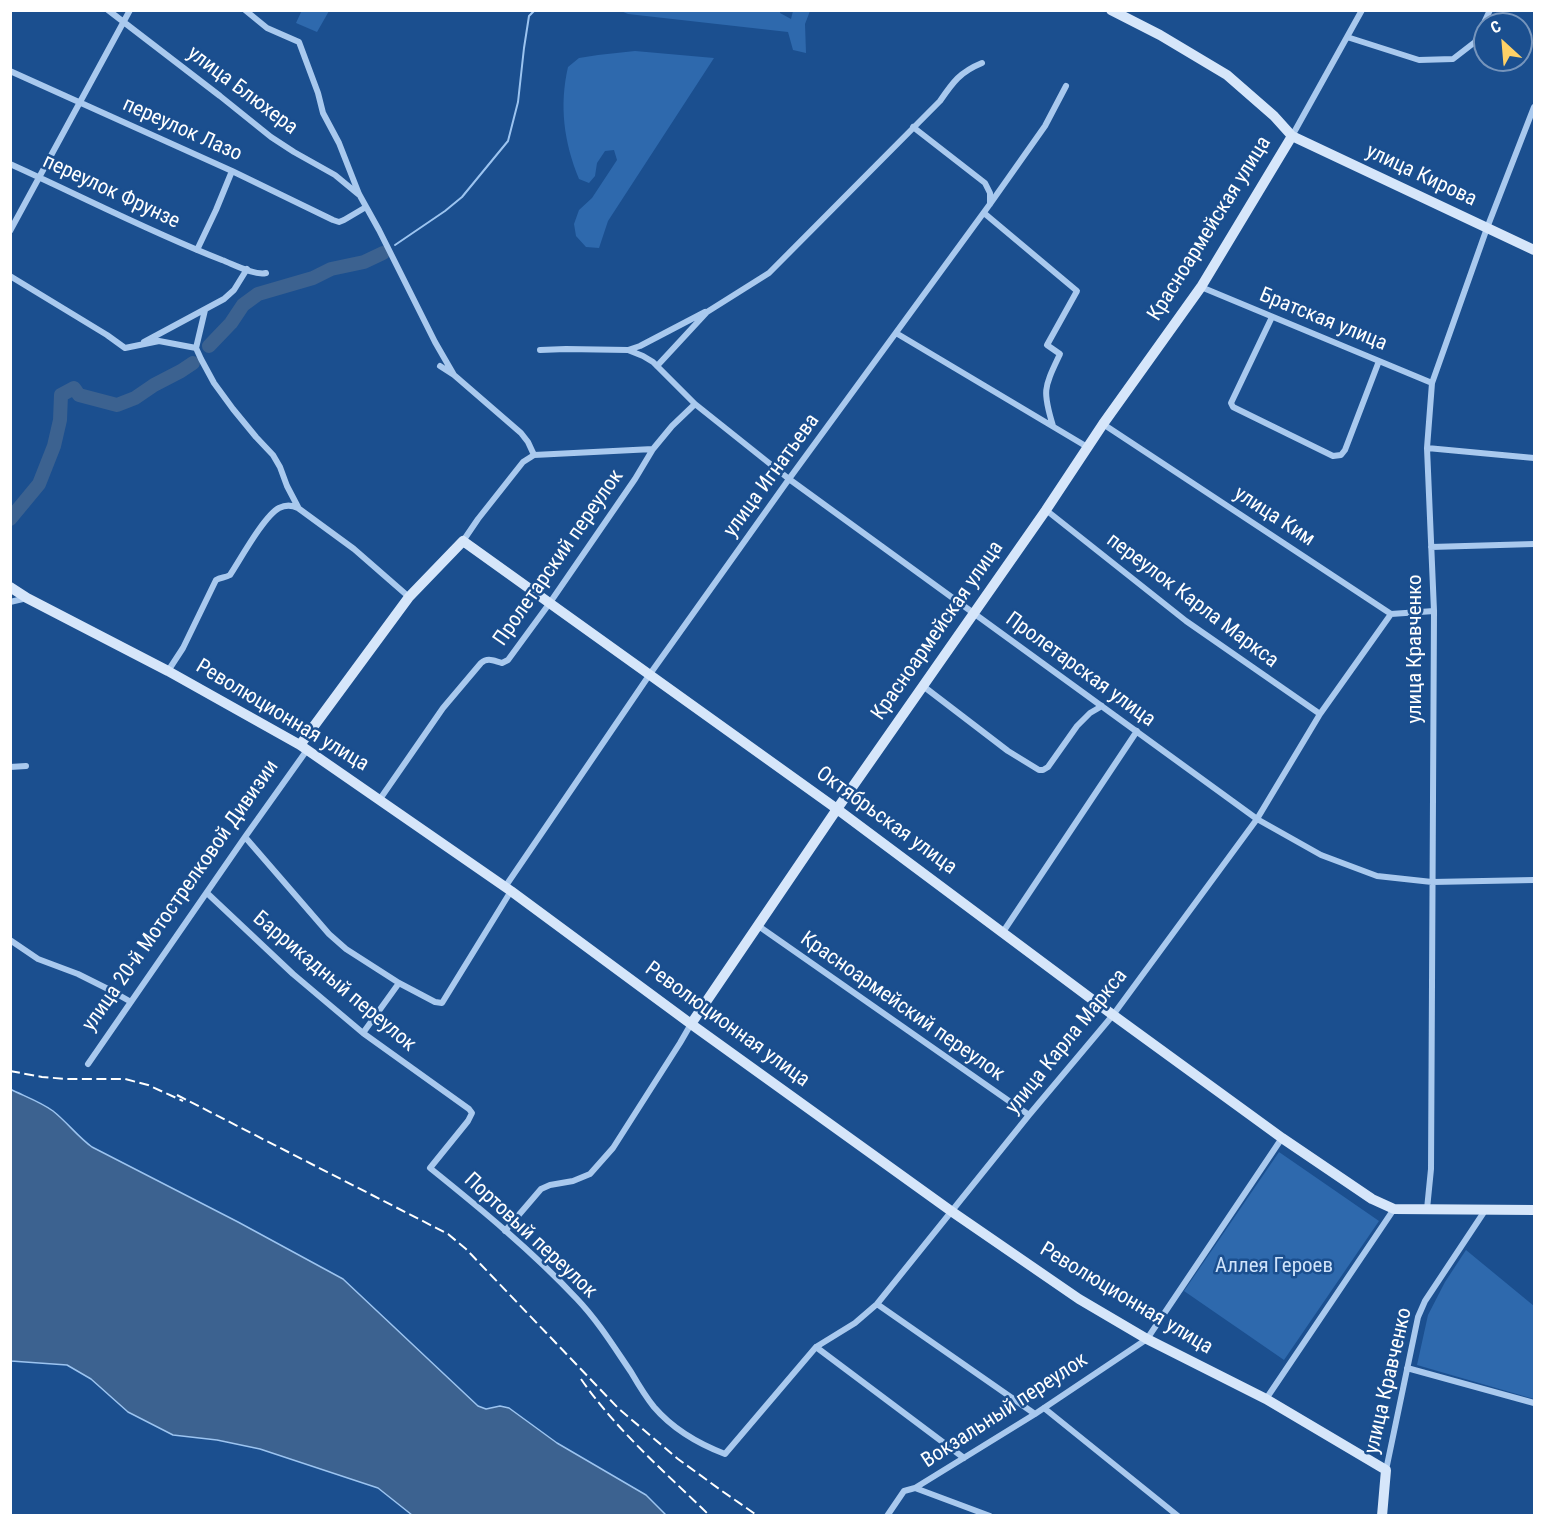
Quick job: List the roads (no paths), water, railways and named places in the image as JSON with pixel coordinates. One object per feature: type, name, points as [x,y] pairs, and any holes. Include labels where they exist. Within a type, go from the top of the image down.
[{"type":"street","name":"улица Блюхера","points":[[108,10],[271,137],[335,175],[359,194]]},
{"type":"street","points":[[10,231],[130,10]]},
{"type":"street","points":[[244,10],[267,28],[299,42],[323,113],[339,143],[359,194],[454,375]]},
{"type":"street","points":[[1111,10],[1160,35],[1227,75],[1268,110],[1292,136]]},
{"type":"street","name":"Красноармейская улица","points":[[505,1231],[541,1189],[590,1174],[613,1148],[691,1023],[757,925],[1089,448],[1103,424],[1201,287],[1292,136],[1362,10]]},
{"type":"street","points":[[1347,37],[1419,60],[1453,58],[1474,42],[1490,10]]},
{"type":"street","points":[[540,350],[628,350],[640,346],[713,307],[769,273],[940,101],[957,76],[982,63]]},
{"type":"street","name":"переулок Лазо","points":[[10,71],[232,171],[333,220],[339,222],[350,218],[366,207]]},
{"type":"street","name":"улица Игнатьева","points":[[399,983],[435,1002],[442,1003],[508,889],[650,674],[789,479],[984,213],[1045,126],[1066,86]]},
{"type":"street","name":"улица Кравченко","points":[[1427,1209],[1431,1169],[1434,611],[1427,448],[1432,383],[1487,228],[1534,107]]},
{"type":"street","points":[[913,127],[985,183],[990,193],[990,204]]},
{"type":"street","name":"улица Кирова","points":[[1292,136],[1534,250]]},
{"type":"street","name":"переулок Фрунзе","points":[[10,164],[197,250],[247,269],[262,274],[266,273]]},
{"type":"street","name":"переулок Фрунзе","points":[[197,250],[232,171]]},
{"type":"street","points":[[984,213],[1077,291],[1047,345],[1060,354],[1046,386],[1046,404],[1053,426]]},
{"type":"street","points":[[139,345],[230,295],[247,269]]},
{"type":"street","points":[[10,276],[107,335],[121,346],[129,348],[159,341],[196,348]]},
{"type":"street","name":"Братская улица","points":[[1201,287],[1432,383]]},
{"type":"street","points":[[657,366],[713,307]]},
{"type":"street","points":[[205,310],[196,348],[214,383],[256,437],[273,454],[298,508]]},
{"type":"street","points":[[1272,317],[1231,403],[1233,407],[1333,456],[1341,455],[1345,450],[1379,361]]},
{"type":"street","points":[[896,333],[1089,448]]},
{"type":"street","name":"Пролетарская улица","points":[[628,350],[643,356],[657,366],[695,404],[789,479],[1257,819],[1321,855],[1377,876],[1432,882],[1534,880]]},
{"type":"street","points":[[440,366],[454,375],[521,433],[534,455],[653,449]]},
{"type":"street","name":"Пролетарский переулок","points":[[380,799],[444,708],[481,663],[485,659],[502,663],[508,660],[635,479],[653,449],[672,426],[695,404]]},
{"type":"street","name":"улица Ким","points":[[1103,424],[1391,614]]},
{"type":"street","points":[[1427,448],[1534,458]]},
{"type":"street","name":"улица 20-й Мотострелковой Дивизии","points":[[88,1065],[409,597],[463,541],[524,462],[534,455]]},
{"type":"street","points":[[168,671],[183,648],[216,580],[219,577],[226,578],[230,575],[273,514],[286,506],[298,508],[354,549],[409,597]]},
{"type":"street","name":"переулок Карла Маркса","points":[[1046,510],[1186,621],[1320,714]]},
{"type":"street","name":"Октябрьская улица","points":[[463,541],[837,809],[1282,1138],[1372,1199],[1394,1209]]},
{"type":"street","points":[[1431,547],[1534,544]]},
{"type":"street","name":"Революционная улица","points":[[10,587],[304,747],[508,889],[951,1211],[1079,1299],[1147,1339],[1266,1399],[1386,1470]]},
{"type":"street","points":[[10,602],[27,598]]},
{"type":"street","points":[[1391,614],[1434,611]]},
{"type":"street","name":"улица Карла Маркса","points":[[725,1454],[816,1347],[855,1323],[877,1304],[1029,1115],[1113,1015],[1257,819],[1320,714],[1391,614]]},
{"type":"street","points":[[923,686],[1008,751],[1034,767],[1044,770],[1077,726],[1090,713],[1102,706]]},
{"type":"street","points":[[1003,932],[1137,731]]},
{"type":"street","points":[[10,767],[26,766]]},
{"type":"street","points":[[245,837],[329,934],[346,949],[399,983],[363,1033]]},
{"type":"street","name":"Баррикадный переулок","points":[[207,893],[293,974],[363,1033],[472,1113]]},
{"type":"street","name":"Красноармейский переулок","points":[[757,925],[1029,1115]]},
{"type":"street","points":[[10,940],[38,959],[78,974],[131,1002]]},
{"type":"street","name":"Портовый переулок","points":[[472,1113],[430,1168],[529,1251],[577,1298],[595,1318],[654,1408],[686,1434],[725,1454]]},
{"type":"street","points":[[1147,1339],[1282,1138]]},
{"type":"street","points":[[1266,1399],[1394,1209],[1534,1210]]},
{"type":"street","name":"улица Кравченко","points":[[1386,1470],[1418,1317],[1425,1301],[1486,1209]]},
{"type":"street","points":[[877,1304],[1035,1414]]},
{"type":"street","name":"Вокзальный переулок","points":[[887,1515],[904,1491],[915,1488],[1035,1414],[1147,1339]]},
{"type":"street","points":[[816,1347],[964,1458]]},
{"type":"street","points":[[1407,1368],[1534,1403]]},
{"type":"street","points":[[1044,1408],[1178,1515]]},
{"type":"street","points":[[1382,1514],[1386,1470]]},
{"type":"street","points":[[915,1488],[990,1515]]},
{"type":"waterway","points":[[395,245],[462,197],[508,141],[518,102],[529,16],[535,10]]},
{"type":"waterway","points":[[209,346],[231,323],[243,305],[258,294],[313,278],[331,269],[364,262],[383,253]]},
{"type":"waterway","points":[[10,519],[39,484],[54,446],[60,420],[61,395],[74,388],[79,395],[117,405],[135,398],[193,363]]},
{"type":"railway","points":[[10,1071],[67,1079],[125,1079],[148,1085],[183,1101]]},
{"type":"railway","points":[[177,1095],[448,1234],[466,1249],[619,1409],[678,1459],[758,1516]]},
{"type":"railway","points":[[581,1379],[626,1434],[710,1516]]},
{"type":"park label","name":"Аллея Героев","points":[[1274,1267]]}]
